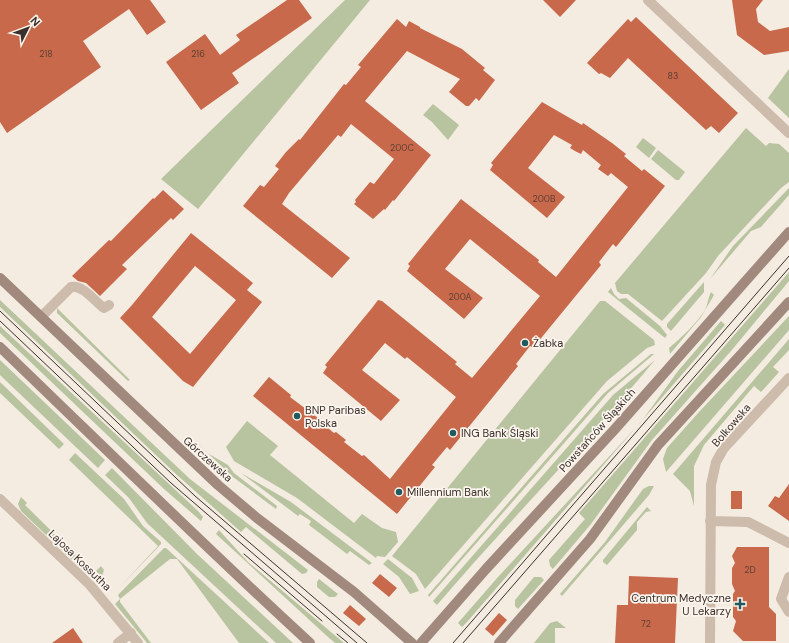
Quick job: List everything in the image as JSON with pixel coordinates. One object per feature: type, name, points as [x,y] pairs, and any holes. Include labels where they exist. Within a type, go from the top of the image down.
[{"type":"main road","name":"Powstańców Śląskich","points":[[421,643],[486,569],[625,418],[789,232]]},
{"type":"main road","name":"Górczewska","points":[[0,278],[218,485],[257,518],[360,597],[412,643]]},
{"type":"main road","points":[[500,643],[590,539],[658,445],[789,302]]},
{"type":"main road","points":[[0,347],[131,472],[224,564],[310,643]]},
{"type":"street","points":[[648,0],[789,133]]},
{"type":"street","points":[[40,317],[72,287],[76,286],[82,289],[104,308],[109,305]]},
{"type":"street","name":"Bolkowska","points":[[710,643],[711,485],[716,462],[724,448],[789,378]]},
{"type":"street","name":"Lajosa Kossutha","points":[[0,499],[90,585],[138,643]]},
{"type":"street","points":[[710,521],[748,522],[789,543]]},
{"type":"street","points":[[789,576],[781,599],[789,612]]},
{"type":"street","points":[[118,643],[131,634]]},
{"type":"green space","points":[[345,0],[370,0],[198,209],[161,179]]},
{"type":"green space","points":[[789,69],[789,118],[768,98]]},
{"type":"green space","points":[[433,104],[459,125],[448,140],[432,122],[423,115]]},
{"type":"green space","points":[[746,128],[766,146],[769,143],[779,144],[789,153],[789,182],[781,188],[718,256],[706,273],[662,321],[628,294],[621,294],[617,291],[615,283]]},
{"type":"green space","points":[[643,138],[656,148],[649,158],[636,147]]},
{"type":"green space","points":[[658,150],[685,172],[679,180],[676,180],[651,159]]},
{"type":"green space","points":[[789,188],[789,195],[761,227],[751,231],[710,279],[733,246]]},
{"type":"green space","points":[[789,272],[789,281],[731,351],[652,440],[591,524],[553,569],[550,566],[549,560],[585,519],[579,513]]},
{"type":"green space","points":[[704,282],[704,292],[671,331],[667,327],[667,324]]},
{"type":"green space","points":[[611,288],[619,299],[626,298],[660,326],[667,335],[665,338],[608,292]]},
{"type":"green space","points":[[711,292],[714,295],[701,317],[670,354],[669,348],[688,330],[705,310]]},
{"type":"green space","points":[[0,300],[190,479],[308,570],[306,573],[302,574],[246,527],[241,532],[177,475],[0,307]]},
{"type":"green space","points":[[600,301],[605,301],[654,340],[655,345],[647,348],[607,381],[425,589],[416,574],[392,556]]},
{"type":"green space","points":[[57,308],[130,380],[128,381],[57,313]]},
{"type":"green space","points":[[789,316],[789,330],[666,472],[663,459],[667,448]]},
{"type":"green space","points":[[721,321],[725,325],[642,420],[678,371]]},
{"type":"green space","points":[[0,326],[198,511],[203,517],[201,521],[164,489],[0,333]]},
{"type":"green space","points":[[789,339],[789,350],[773,367],[779,372],[761,392],[754,386],[704,445],[694,466],[694,506],[690,491],[673,474]]},
{"type":"green space","points":[[651,354],[654,354],[608,393],[429,597],[428,595],[603,394]]},
{"type":"green space","points":[[0,360],[105,460],[98,468],[0,375]]},
{"type":"green space","points":[[655,360],[437,605],[433,601],[613,395]]},
{"type":"green space","points":[[0,382],[64,444],[59,449],[0,393]]},
{"type":"green space","points":[[247,421],[278,446],[270,455],[354,523],[362,514],[382,528],[396,532],[398,542],[385,557],[377,556],[376,558],[297,498],[234,461],[226,447]]},
{"type":"green space","points":[[637,427],[462,627],[458,623],[498,577]]},
{"type":"green space","points":[[195,441],[209,454],[228,465],[234,473],[277,506],[276,509],[233,477]]},
{"type":"green space","points":[[75,453],[124,499],[143,526],[161,542],[161,544],[118,589],[158,546],[69,460]]},
{"type":"green space","points":[[112,468],[197,554],[293,643],[276,643],[147,523],[129,498],[105,475]]},
{"type":"green space","points":[[241,473],[291,502],[372,563],[369,565],[350,551],[347,554],[309,525],[311,521],[300,514],[298,516]]},
{"type":"green space","points":[[649,486],[654,486],[649,495],[562,596],[560,594],[605,542],[643,489]]},
{"type":"green space","points":[[21,497],[27,503],[25,505],[94,573],[101,566],[104,570],[102,576],[96,579],[88,575],[21,511],[18,504]]},
{"type":"green space","points":[[647,507],[651,511],[646,512],[637,522],[637,530],[607,565],[603,562],[603,560]]},
{"type":"green space","points":[[219,530],[248,562],[344,643],[335,643],[328,637],[216,534]]},
{"type":"green space","points":[[164,548],[166,548],[269,643],[239,643],[177,559],[170,559],[120,599],[118,595]]},
{"type":"green space","points":[[388,559],[412,578],[419,591],[410,594],[399,577],[383,564]]},
{"type":"green space","points":[[534,577],[541,577],[544,580],[518,609],[515,606],[515,600]]},
{"type":"green space","points":[[319,579],[338,594],[335,597],[329,597],[317,587],[317,582]]},
{"type":"green space","points":[[120,599],[120,602],[151,643],[147,643],[115,604]]},
{"type":"green space","points":[[557,621],[566,628],[555,628],[555,643],[534,643],[550,623]]},
{"type":"building","points":[[0,0],[150,0],[166,22],[147,35],[129,9],[83,41],[101,67],[7,133],[0,122]]},
{"type":"building","points":[[287,0],[299,0],[312,18],[232,73],[239,83],[201,110],[166,62],[205,34],[220,55],[240,40],[236,35]]},
{"type":"building","points":[[543,0],[576,0],[560,17]]},
{"type":"building","points":[[732,0],[763,0],[756,9],[758,22],[770,31],[789,27],[789,51],[764,55],[737,35]]},
{"type":"building","points":[[636,17],[738,113],[719,133],[711,126],[706,130],[628,58],[610,78],[601,73],[599,74],[587,63],[628,19],[631,22]]},
{"type":"building","points":[[397,19],[406,27],[409,21],[462,49],[485,68],[483,70],[495,80],[479,101],[476,98],[469,106],[466,106],[449,92],[460,79],[407,51],[365,101],[431,155],[394,201],[393,200],[385,210],[384,209],[373,219],[354,204],[356,202],[355,200],[370,182],[374,184],[394,159],[351,124],[341,137],[338,135],[289,193],[282,204],[350,258],[332,278],[243,206],[260,185],[264,187],[279,169],[275,166],[286,152],[299,139],[300,140],[344,84],[346,85],[361,67],[358,65]]},
{"type":"building","points":[[542,102],[582,125],[583,123],[626,154],[624,156],[642,171],[644,169],[665,186],[616,247],[613,244],[599,262],[601,265],[533,348],[530,346],[516,364],[518,366],[450,450],[447,447],[432,465],[435,467],[397,514],[253,396],[269,377],[291,395],[290,397],[318,418],[317,419],[334,433],[336,432],[346,440],[344,442],[362,456],[364,455],[390,479],[456,397],[407,357],[405,359],[385,343],[362,370],[400,400],[381,421],[323,373],[327,367],[325,365],[378,300],[382,301],[457,362],[455,364],[472,378],[540,296],[470,239],[445,269],[483,298],[464,319],[407,271],[410,266],[408,264],[461,199],[539,260],[538,262],[556,277],[628,187],[611,173],[608,176],[598,169],[601,165],[583,150],[581,154],[575,151],[570,148],[572,145],[554,135],[528,168],[565,197],[547,218],[490,170],[493,165],[491,163]]},
{"type":"building","points":[[163,190],[184,209],[173,220],[171,218],[122,265],[127,269],[100,296],[86,283],[78,281],[72,276],[109,240],[111,241],[153,198],[154,199]]},
{"type":"building","points":[[191,233],[253,283],[247,290],[262,302],[193,387],[183,381],[120,318]],"holes":[[[195,266],[236,300],[190,354],[152,317]]]},
{"type":"building","points":[[789,484],[789,521],[768,506],[775,496],[779,498]]},
{"type":"building","points":[[731,491],[742,491],[742,509],[731,509]]},
{"type":"building","points":[[737,547],[769,547],[769,607],[776,614],[776,641],[743,641],[733,631],[736,621],[733,617],[733,594],[735,591],[732,584],[732,568],[735,563],[732,556]]},
{"type":"building","points":[[380,574],[397,588],[389,597],[372,583]]},
{"type":"building","points":[[629,576],[678,578],[675,643],[615,643],[617,605],[628,605]]},
{"type":"building","points":[[350,605],[366,619],[359,626],[343,613]]},
{"type":"building","points":[[499,613],[507,620],[493,636],[485,629]]},
{"type":"building","points":[[73,628],[83,643],[52,643]]},
{"type":"tram line","points":[[453,643],[789,256]]},
{"type":"tram line","points":[[463,643],[789,268]]},
{"type":"tram line","points":[[0,311],[195,496],[367,643]]},
{"type":"tram line","points":[[0,321],[171,483],[357,643]]},
{"type":"tram line","points":[[244,554],[322,621]]},
{"type":"tram line","points":[[337,634],[348,643]]},
{"type":"place","name":"Żabka","points":[[525,343]]},
{"type":"place","name":"BNP Paribas Polska","points":[[297,416]]},
{"type":"place","name":"ING Bank Śląski","points":[[453,433]]},
{"type":"place","name":"Millennium Bank","points":[[399,492]]},
{"type":"place","name":"Centrum Medyczne U Lekarzy","points":[[740,604]]}]
